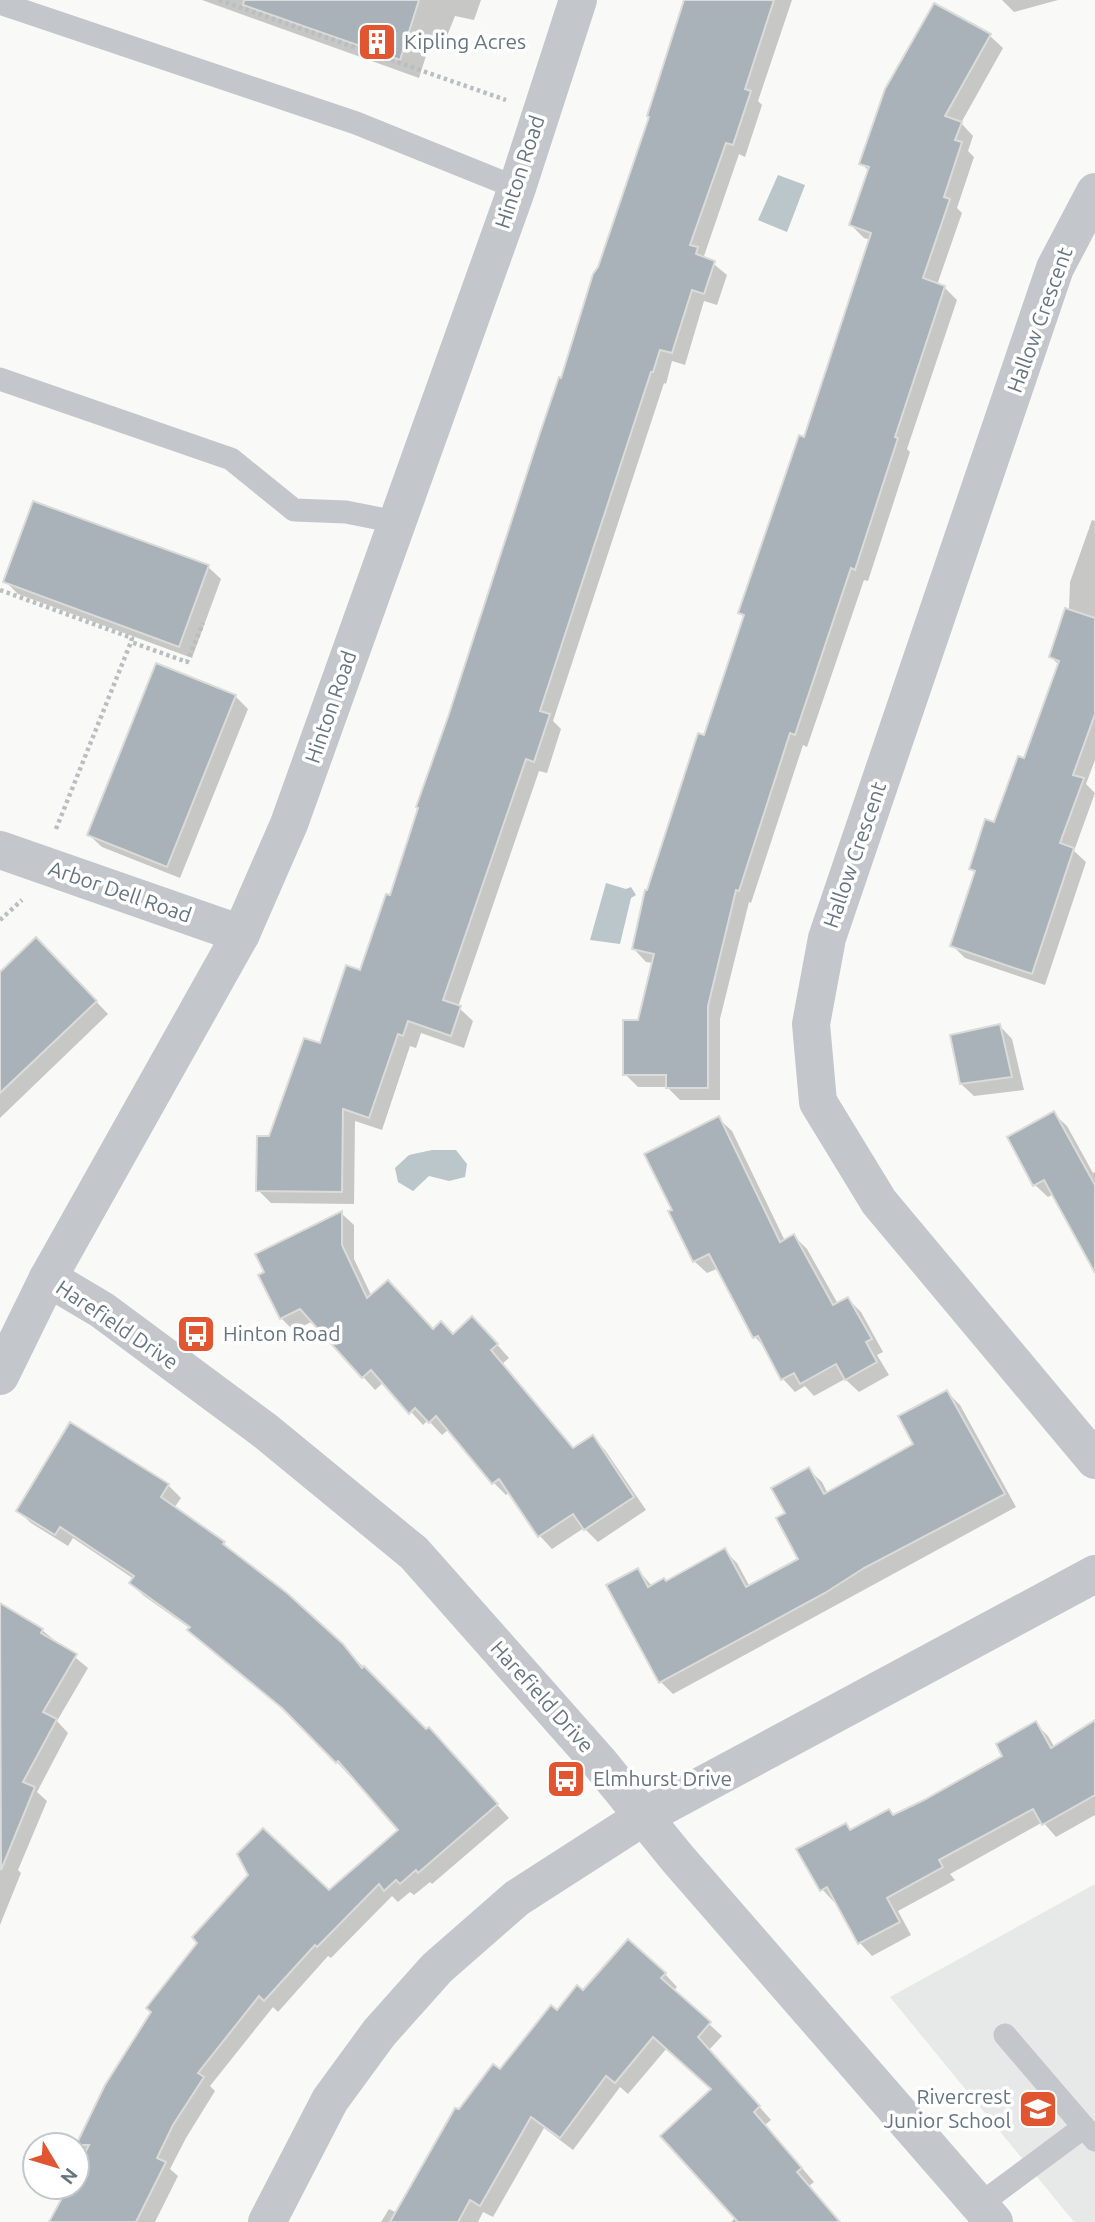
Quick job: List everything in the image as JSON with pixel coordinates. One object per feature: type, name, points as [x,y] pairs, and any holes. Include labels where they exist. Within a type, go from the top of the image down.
[{"type":"street","name":"Hinton Road","points":[[0,1376],[48,1278],[241,934],[289,824],[517,188],[578,0]]},
{"type":"street","name":"Hallow Crescent","points":[[1095,192],[1055,268],[1019,373],[827,938],[811,1024],[818,1102],[879,1202],[1095,1460]]},
{"type":"street","name":"Arbor Dell Road","points":[[0,850],[241,934]]},
{"type":"street","name":"Harefield Drive","points":[[48,1278],[102,1310],[264,1430],[414,1553],[599,1762],[643,1817],[987,2213]]},
{"type":"street","points":[[267,2222],[330,2100],[379,2033],[437,1968],[517,1898],[643,1817],[1095,1574]]},
{"type":"lane","points":[[0,3],[356,123],[517,188]]},
{"type":"lane","points":[[0,379],[231,459],[294,510],[346,512],[397,522]]},
{"type":"lane","points":[[987,2213],[1089,2133],[1005,2035]]},
{"type":"path","points":[[219,0],[540,112]]},
{"type":"path","points":[[0,590],[132,638],[42,865],[26,896],[0,920]]},
{"type":"path","points":[[131,642],[187,662],[203,623]]},
{"type":"shaded area","points":[[778,175],[805,185],[787,232],[758,220]]},
{"type":"shaded area","points":[[606,883],[626,889],[631,887],[636,895],[631,898],[620,944],[590,940]]},
{"type":"shaded area","points":[[432,1150],[456,1150],[467,1164],[465,1177],[449,1181],[429,1176],[413,1191],[398,1182],[395,1168],[409,1155]]},
{"type":"shaded area","name":"Rivercrest Junior School","points":[[1095,1884],[1095,2222],[1074,2222],[890,1997]]},
{"type":"building","name":"Kipling Acres","points":[[244,0],[419,0],[400,60],[243,5]]},
{"type":"building","points":[[684,0],[774,0],[745,89],[751,91],[733,145],[726,143],[690,245],[698,247],[696,254],[715,261],[704,294],[692,290],[672,353],[660,350],[651,372],[540,711],[550,714],[534,762],[526,759],[443,1000],[461,1006],[451,1036],[408,1021],[403,1036],[398,1034],[369,1118],[343,1109],[342,1192],[256,1191],[257,1136],[269,1136],[304,1038],[320,1043],[346,965],[360,970],[386,894],[390,895],[418,808],[416,807],[540,433],[649,117],[647,116]]},
{"type":"building","points":[[934,3],[991,34],[945,116],[962,122],[955,140],[962,142],[944,197],[950,199],[923,278],[945,286],[855,570],[851,568],[795,735],[790,733],[739,891],[736,890],[708,1006],[708,1088],[666,1088],[666,1075],[623,1075],[623,1020],[638,1020],[654,954],[632,949],[645,890],[698,733],[704,735],[744,615],[738,613],[799,435],[804,437],[871,233],[849,225],[869,167],[859,164],[885,89]]},
{"type":"building","points":[[33,501],[209,565],[179,647],[3,582]]},
{"type":"building","points":[[1065,608],[1095,618],[1095,714],[1073,775],[1084,778],[1060,843],[1074,848],[1032,974],[950,946],[975,871],[969,869],[985,819],[994,822],[1018,756],[1024,758],[1059,661],[1049,657]]},
{"type":"building","points":[[156,663],[236,695],[167,867],[87,835]]},
{"type":"building","points":[[36,937],[97,1001],[0,1093],[0,972]]},
{"type":"building","points":[[1000,1024],[1012,1077],[960,1084],[950,1035]]},
{"type":"building","points":[[1054,1111],[1095,1185],[1095,1273],[1044,1180],[1033,1186],[1007,1137]]},
{"type":"building","points":[[719,1116],[780,1242],[794,1234],[833,1305],[848,1297],[872,1339],[866,1342],[877,1362],[845,1380],[836,1364],[800,1384],[794,1373],[781,1380],[758,1336],[753,1338],[709,1254],[693,1262],[668,1211],[672,1210],[644,1154]]},
{"type":"building","points":[[342,1211],[342,1245],[367,1298],[388,1280],[433,1329],[441,1321],[453,1334],[472,1316],[498,1344],[491,1350],[573,1448],[593,1435],[634,1497],[584,1530],[573,1514],[538,1537],[499,1479],[492,1484],[436,1416],[429,1423],[415,1408],[409,1414],[371,1370],[362,1378],[300,1309],[280,1319],[258,1275],[264,1272],[255,1254]]},
{"type":"building","points":[[947,1390],[1005,1494],[864,1568],[825,1593],[659,1683],[606,1585],[638,1568],[648,1587],[664,1578],[666,1581],[725,1548],[746,1587],[798,1559],[776,1518],[785,1513],[771,1488],[809,1467],[824,1494],[913,1444],[898,1416]]},
{"type":"building","points":[[70,1422],[169,1484],[161,1497],[225,1542],[223,1544],[287,1593],[343,1644],[362,1668],[364,1666],[426,1729],[429,1727],[498,1804],[418,1873],[416,1870],[400,1884],[396,1880],[384,1891],[379,1884],[317,1947],[315,1945],[264,2001],[259,1996],[198,2073],[204,2077],[173,2125],[157,2158],[166,2162],[136,2222],[49,2222],[60,2201],[91,2201],[91,2131],[83,2131],[105,2085],[151,2012],[146,2008],[197,1943],[192,1937],[248,1875],[237,1854],[263,1828],[329,1890],[398,1830],[338,1761],[336,1763],[282,1708],[187,1630],[190,1627],[129,1583],[134,1576],[60,1527],[55,1535],[16,1511]]},
{"type":"building","points":[[0,1603],[43,1629],[41,1633],[77,1654],[43,1712],[57,1719],[23,1782],[35,1787],[1,1870]]},
{"type":"building","points":[[1095,1720],[1095,1795],[1042,1825],[1033,1809],[939,1860],[943,1867],[887,1898],[900,1922],[858,1944],[827,1887],[820,1891],[796,1849],[846,1823],[850,1830],[889,1809],[893,1815],[924,1800],[1002,1756],[996,1744],[1036,1721],[1051,1748]]},
{"type":"building","points":[[628,1939],[666,1973],[661,1978],[711,2022],[698,2037],[760,2106],[754,2112],[802,2168],[797,2172],[840,2222],[738,2222],[660,2136],[711,2089],[653,2037],[615,2083],[606,2076],[560,2138],[531,2117],[480,2206],[470,2200],[458,2222],[390,2222],[455,2108],[459,2109],[493,2064],[500,2069],[551,2005],[557,2010],[577,1985],[583,1990]]},
{"type":"place","name":"Kipling Acres","points":[[377,42]]},
{"type":"place","name":"Hinton Road","points":[[196,1334]]},
{"type":"place","name":"Elmhurst Drive","points":[[566,1779]]},
{"type":"place","name":"Rivercrest Junior School","points":[[1038,2109]]}]
